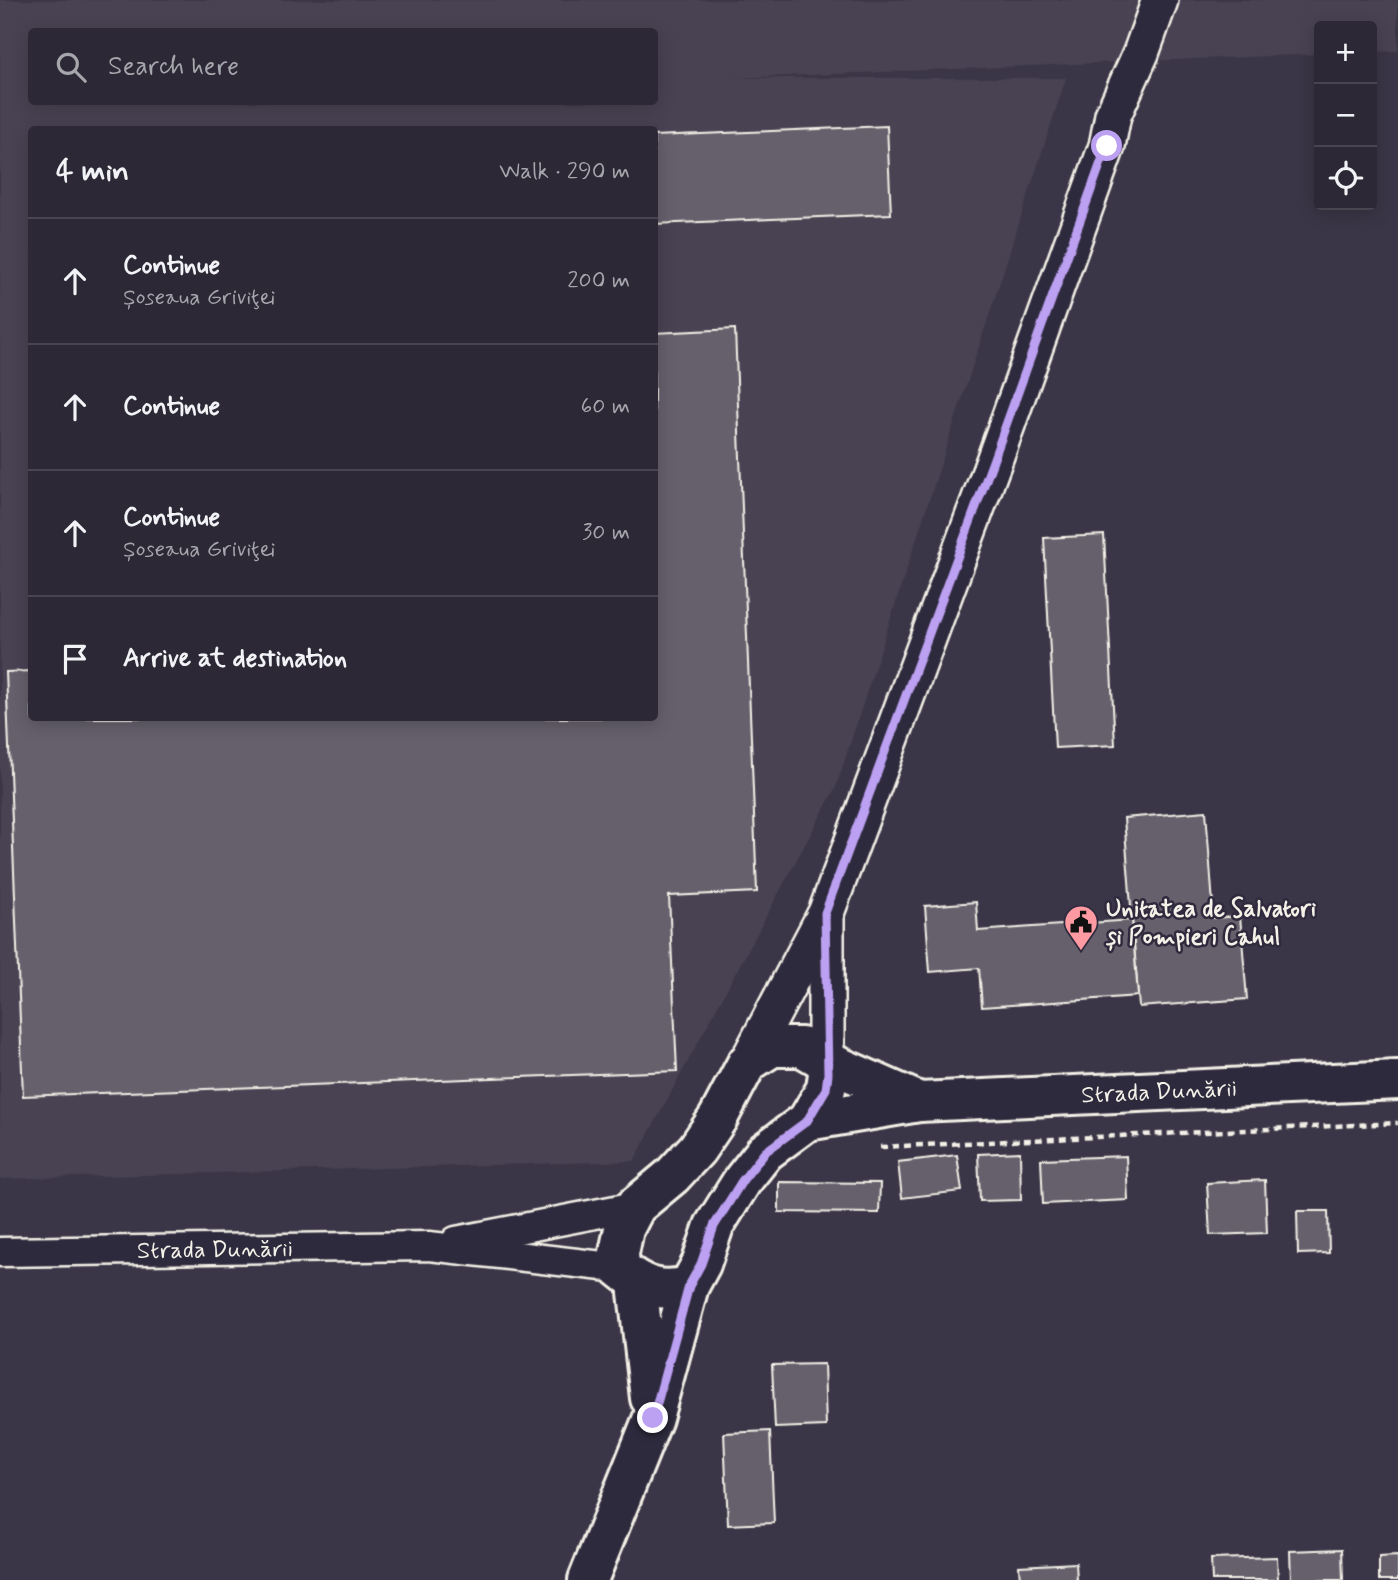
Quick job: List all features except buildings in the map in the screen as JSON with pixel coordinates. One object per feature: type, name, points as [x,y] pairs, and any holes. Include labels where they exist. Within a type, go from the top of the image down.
[{"type":"main road","name":"Strada Dunării","points":[[747,1063],[772,1047],[802,1047],[919,1102]]},
{"type":"main road","points":[[587,1580],[653,1418],[689,1286],[701,1264],[714,1226],[742,1181],[765,1152],[807,1121],[826,1089],[827,1060]]},
{"type":"main road","points":[[653,1418],[628,1275],[619,1253],[624,1228],[636,1206],[672,1176],[697,1150],[718,1118],[747,1063]]},
{"type":"main road","name":"Strada Dunării","points":[[807,1121],[919,1102],[1398,1080]]},
{"type":"main road","points":[[628,1275],[672,1290],[689,1286]]},
{"type":"street","points":[[747,1063],[825,913],[1107,146],[1113,115],[1160,0]]},
{"type":"street","points":[[825,913],[827,1060]]},
{"type":"street","name":"Strada Dunării","points":[[429,1246],[636,1206]]},
{"type":"street","name":"Strada Dunării","points":[[0,1252],[429,1246],[628,1275]]},
{"type":"path","points":[[867,1147],[1398,1123]]},
{"type":"shaded area","points":[[0,0],[1398,0],[1398,51],[1377,52],[1377,21],[1314,21],[1314,54],[733,78],[1066,78],[836,787],[634,1161],[0,1179]]},
{"type":"place","name":"Unitatea de Salvatori și Pompieri Cahul","points":[[1081,952]]},
{"type":"route","points":[[653,1418],[689,1286],[701,1264],[714,1226],[753,1166],[777,1140],[807,1121],[826,1089],[825,913],[1107,146]]}]
